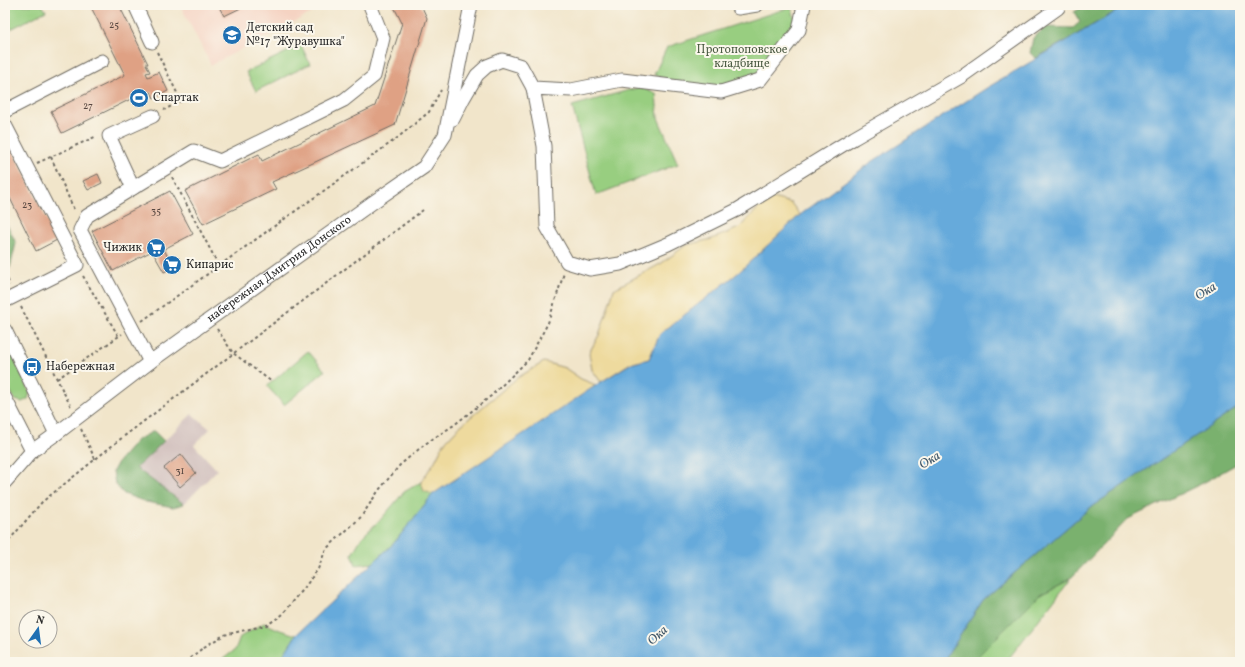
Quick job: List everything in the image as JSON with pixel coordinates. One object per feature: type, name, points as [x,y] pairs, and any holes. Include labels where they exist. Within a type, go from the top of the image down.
[{"type":"street","points":[[135,5],[152,42]]},
{"type":"street","points":[[150,362],[80,230],[87,216],[194,151],[220,161],[344,100],[374,76],[383,38],[370,5]]},
{"type":"street","name":"набережная Дмитрия Донского","points":[[5,482],[32,451],[150,362],[372,203],[424,168],[445,135],[471,5]]},
{"type":"street","points":[[738,8],[757,5]]},
{"type":"street","points":[[533,88],[571,90],[622,80],[721,92],[760,80],[800,30],[804,5]]},
{"type":"street","points":[[445,135],[463,99],[478,75],[487,66],[502,60],[521,66],[533,88],[544,146],[547,227],[566,262],[590,269],[620,264],[668,244],[737,210],[854,138],[962,76],[1058,8]]},
{"type":"street","points":[[5,111],[102,61]]},
{"type":"street","points":[[133,188],[110,136],[153,116]]},
{"type":"street","points":[[5,125],[77,265],[10,299]]},
{"type":"street","points":[[5,330],[56,434]]},
{"type":"street","points":[[5,398],[32,451]]},
{"type":"path","points":[[152,42],[180,101],[153,116]]},
{"type":"path","points":[[57,379],[132,328],[401,135],[428,112],[442,86]]},
{"type":"path","points":[[27,167],[105,132],[110,136]]},
{"type":"path","points":[[51,157],[74,209]]},
{"type":"path","points":[[180,191],[219,266]]},
{"type":"path","points":[[5,545],[42,502],[95,459],[423,210]]},
{"type":"path","points":[[185,662],[204,647],[224,635],[267,625],[282,615],[302,592],[318,569],[326,549],[361,517],[379,490],[400,465],[425,444],[454,426],[491,396],[528,360],[548,323],[560,289],[566,262]]},
{"type":"path","points":[[77,265],[119,337]]},
{"type":"path","points":[[5,274],[10,299],[57,379],[95,459]]},
{"type":"path","points":[[210,320],[233,353],[272,382]]},
{"type":"shaded area","name":"Детский сад №17 \"Журавушка\"","points":[[180,5],[327,5],[211,65]]},
{"type":"shaded area","points":[[192,414],[210,429],[194,445],[217,470],[184,504],[136,468]]},
{"type":"green space","points":[[5,5],[42,5],[46,11],[5,32]]},
{"type":"green space","points":[[1086,5],[1127,5],[1036,58],[1030,53],[1033,38],[1046,27],[1073,28],[1080,22],[1074,12]]},
{"type":"green space","name":"Протопоповское кладбище","points":[[791,7],[801,35],[738,91],[677,83],[654,75],[667,47]]},
{"type":"green space","points":[[301,45],[310,64],[256,91],[246,72]]},
{"type":"green space","points":[[640,87],[656,94],[658,118],[678,164],[596,195],[572,106]]},
{"type":"green space","points":[[5,221],[16,243],[10,268],[5,265]]},
{"type":"green space","points":[[5,340],[30,392],[28,399],[22,402],[15,400],[5,381]]},
{"type":"green space","points":[[308,351],[325,371],[284,405],[267,386]]},
{"type":"green space","points":[[1240,406],[1240,462],[1203,483],[1128,519],[1071,578],[1040,594],[972,662],[943,662],[983,600],[1091,507]]},
{"type":"green space","points":[[154,431],[164,441],[136,468],[184,504],[173,507],[146,502],[124,494],[115,484],[113,471],[118,462],[137,440]]},
{"type":"green space","points":[[421,482],[424,491],[433,494],[394,543],[373,563],[356,565],[352,554],[362,537],[382,518],[404,492]]},
{"type":"green space","points":[[1071,578],[1006,662],[972,662],[1040,594]]},
{"type":"green space","points":[[264,623],[296,635],[279,662],[219,662],[235,650],[240,637]]},
{"type":"sand","points":[[769,197],[791,203],[800,215],[738,273],[660,334],[649,359],[629,364],[601,382],[592,370],[589,353],[599,335],[614,289],[662,263],[686,245],[712,239],[739,228]]},
{"type":"sand","points":[[544,362],[565,368],[581,379],[596,385],[433,494],[424,491],[421,482],[435,461],[444,443],[459,427],[517,378]]},
{"type":"water","name":"Ока","points":[[1127,5],[1240,5],[1240,406],[1091,507],[983,600],[943,662],[279,662],[296,635],[394,543],[433,494],[601,382],[630,364],[649,359],[660,334],[738,273],[800,215],[870,163],[985,89]]},
{"type":"building","points":[[90,5],[119,5],[148,64],[146,64],[150,72],[146,73],[148,77],[159,72],[168,91],[154,98],[151,92],[134,101],[133,98],[62,133],[51,111],[125,75]]},
{"type":"building","points":[[218,5],[244,5],[245,6],[224,16]]},
{"type":"building","points":[[393,5],[421,5],[427,18],[395,125],[272,182],[276,189],[203,224],[185,191],[259,154],[262,161],[375,106],[402,23]]},
{"type":"building","points":[[5,135],[57,240],[36,251],[5,188]]},
{"type":"building","points":[[98,174],[102,183],[88,190],[83,181]]},
{"type":"building","points":[[170,191],[193,234],[164,249],[173,268],[164,272],[152,251],[113,271],[92,231]]},
{"type":"building","points":[[181,454],[196,473],[180,487],[164,468]]},
{"type":"place","name":"Детский сад №17 \"Журавушка\"","points":[[232,35]]},
{"type":"place","name":"Спартак","points":[[139,98]]},
{"type":"place","name":"Чижик","points":[[156,248]]},
{"type":"place","name":"Кипарис","points":[[172,265]]},
{"type":"place","name":"Набережная","points":[[32,367]]}]
